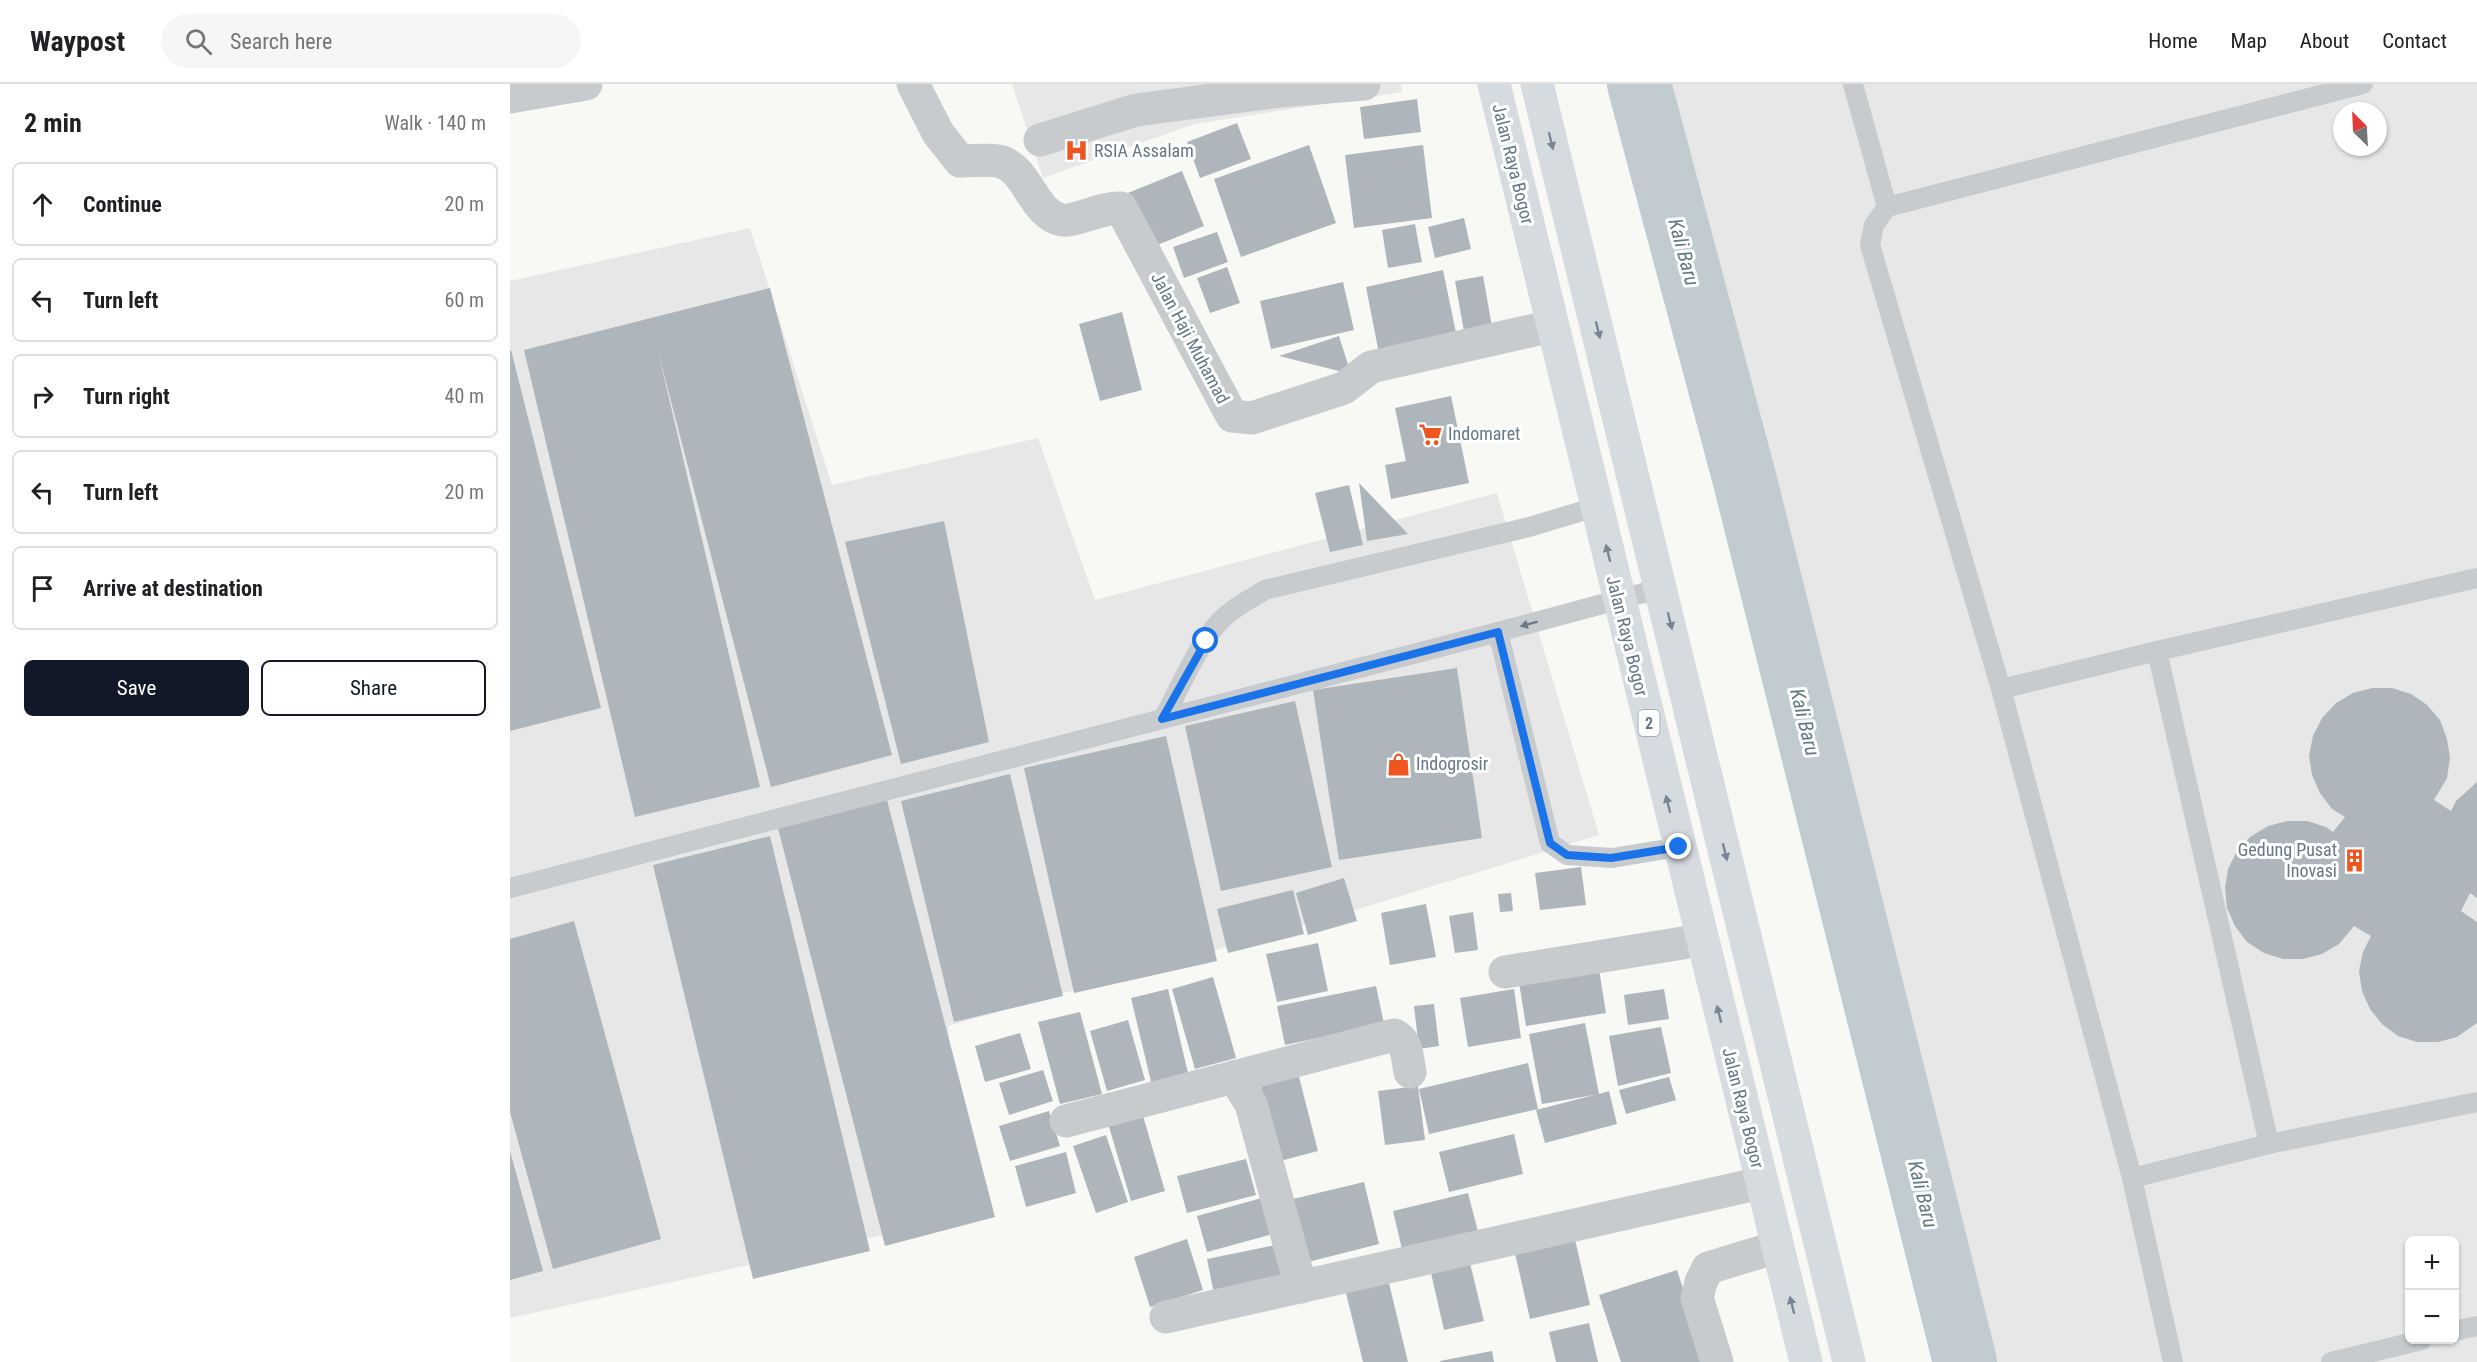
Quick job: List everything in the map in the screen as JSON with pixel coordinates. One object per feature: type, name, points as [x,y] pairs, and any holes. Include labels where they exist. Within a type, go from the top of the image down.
[{"type":"highway","name":"Jalan Raya Bogor","points":[[1494,84],[1701,940],[1806,1362]]},
{"type":"highway","points":[[1538,84],[1849,1362]]},
{"type":"street","points":[[510,97],[586,84]]},
{"type":"street","name":"Jalan Haji Muhamad","points":[[913,84],[938,133],[960,161],[1000,161],[1015,171],[1048,215],[1064,220],[1108,208],[1121,208],[1232,416],[1251,418],[1344,388],[1371,367],[1552,326]]},
{"type":"street","points":[[1040,140],[1136,110],[1281,91],[1364,84]]},
{"type":"street","points":[[1505,972],[1701,940]]},
{"type":"street","points":[[1066,1121],[1394,1035],[1401,1038],[1410,1072]]},
{"type":"street","points":[[1234,1077],[1251,1104],[1301,1287]]},
{"type":"street","points":[[1166,1317],[1761,1183]]},
{"type":"street","points":[[1717,1362],[1697,1298],[1708,1268],[1777,1247]]},
{"type":"lane","points":[[1853,84],[1887,207]]},
{"type":"lane","points":[[2173,1362],[2132,1178],[2001,689],[1870,245],[1874,225],[1887,207],[2363,84]]},
{"type":"lane","points":[[1162,719],[1219,622],[1234,608],[1265,590],[1529,527],[1596,507]]},
{"type":"lane","points":[[2001,689],[2477,578]]},
{"type":"lane","points":[[510,888],[1662,588]]},
{"type":"lane","points":[[1498,632],[1550,843],[1567,855],[1611,858],[1679,847]]},
{"type":"lane","points":[[2157,651],[2269,1144]]},
{"type":"lane","points":[[2132,1178],[2269,1144],[2477,1102]]},
{"type":"lane","points":[[2459,1330],[2477,1326]]},
{"type":"lane","points":[[2331,1362],[2405,1344]]},
{"type":"shaded area","name":"RSIA Assalam","points":[[1012,84],[1401,84],[1402,92],[1194,124],[1043,178]]},
{"type":"shaded area","points":[[1652,84],[2477,84],[2477,1362],[1964,1362]]},
{"type":"shaded area","points":[[750,228],[832,485],[1038,438],[1095,600],[1497,493],[1599,835],[1332,917],[948,1026],[969,1216],[510,1318],[510,281]]},
{"type":"building","points":[[1417,99],[1421,132],[1364,139],[1360,107]]},
{"type":"building","points":[[1237,123],[1251,159],[1200,178],[1187,142]]},
{"type":"building","points":[[1309,145],[1336,223],[1241,257],[1214,179]]},
{"type":"building","points":[[1423,145],[1432,218],[1354,228],[1345,155]]},
{"type":"building","points":[[1182,171],[1204,226],[1150,248],[1128,193]]},
{"type":"building","points":[[1464,218],[1471,249],[1435,258],[1428,227]]},
{"type":"building","points":[[1415,224],[1422,262],[1388,268],[1382,230]]},
{"type":"building","points":[[1217,232],[1228,262],[1184,278],[1173,247]]},
{"type":"building","points":[[1227,267],[1240,303],[1210,313],[1197,278]]},
{"type":"building","points":[[1443,270],[1459,347],[1381,364],[1366,287]]},
{"type":"building","points":[[1483,276],[1493,332],[1465,337],[1455,281]]},
{"type":"building","points":[[1343,282],[1354,330],[1271,349],[1260,301]]},
{"type":"building","points":[[770,288],[892,755],[771,787],[658,351],[760,787],[635,817],[524,350]]},
{"type":"building","points":[[1122,312],[1142,390],[1100,401],[1079,324]]},
{"type":"building","points":[[1339,336],[1351,374],[1279,356]]},
{"type":"building","points":[[510,351],[601,708],[510,731]]},
{"type":"building","name":"Indomaret","points":[[1451,396],[1469,483],[1391,499],[1385,465],[1406,461],[1395,408]]},
{"type":"building","points":[[1359,483],[1408,534],[1367,541]]},
{"type":"building","points":[[1349,485],[1363,545],[1330,552],[1315,493]]},
{"type":"building","points":[[944,521],[989,742],[901,764],[845,542]]},
{"type":"building","name":"Indogrosir","points":[[1457,668],[1482,838],[1339,860],[1313,690]]},
{"type":"building","name":"Gedung Pusat Inovasi","points":[[2372,688],[2392,688],[2411,694],[2427,705],[2440,720],[2447,739],[2450,758],[2447,778],[2434,800],[2451,811],[2456,801],[2477,782],[2477,898],[2470,893],[2461,911],[2477,922],[2477,1023],[2457,1037],[2438,1042],[2417,1042],[2398,1036],[2382,1024],[2370,1009],[2362,991],[2359,971],[2363,952],[2371,936],[2354,926],[2339,944],[2322,954],[2303,959],[2283,959],[2264,953],[2247,942],[2235,926],[2227,908],[2225,888],[2228,869],[2237,851],[2250,837],[2268,826],[2287,821],[2307,821],[2326,827],[2333,832],[2345,817],[2332,809],[2320,793],[2312,775],[2309,756],[2313,736],[2322,718],[2336,703],[2353,693]]},
{"type":"building","points":[[1295,701],[1332,867],[1221,891],[1185,726]]},
{"type":"building","points":[[1166,736],[1217,961],[1074,993],[1024,768]]},
{"type":"building","points":[[1010,774],[1063,996],[954,1022],[901,801]]},
{"type":"building","points":[[887,800],[995,1217],[885,1246],[778,828]]},
{"type":"building","points":[[770,836],[870,1251],[753,1279],[653,865]]},
{"type":"building","points":[[1581,867],[1586,905],[1540,910],[1535,873]]},
{"type":"building","points":[[1344,878],[1357,921],[1308,935],[1296,893]]},
{"type":"building","points":[[1293,890],[1304,934],[1228,953],[1217,909]]},
{"type":"building","points":[[1511,893],[1513,911],[1500,912],[1498,894]]},
{"type":"building","points":[[1426,904],[1436,957],[1390,965],[1381,913]]},
{"type":"building","points":[[1473,912],[1478,950],[1455,953],[1449,916]]},
{"type":"building","points":[[574,921],[661,1239],[553,1269],[510,1112],[510,939]]},
{"type":"building","points":[[1318,943],[1328,991],[1277,1002],[1266,954]]},
{"type":"building","points":[[1598,963],[1606,1013],[1526,1026],[1518,976]]},
{"type":"building","points":[[1213,977],[1236,1058],[1195,1069],[1172,989]]},
{"type":"building","points":[[1376,986],[1384,1024],[1285,1045],[1277,1006]]},
{"type":"building","points":[[1168,989],[1189,1077],[1152,1086],[1131,998]]},
{"type":"building","points":[[1514,989],[1521,1038],[1468,1047],[1460,998]]},
{"type":"building","points":[[1664,989],[1669,1019],[1628,1025],[1624,995]]},
{"type":"building","points":[[1434,1004],[1439,1046],[1419,1049],[1414,1006]]},
{"type":"building","points":[[1080,1012],[1102,1094],[1060,1104],[1038,1022]]},
{"type":"building","points":[[1128,1020],[1145,1080],[1107,1091],[1090,1031]]},
{"type":"building","points":[[1585,1023],[1599,1094],[1609,1091],[1617,1124],[1545,1143],[1536,1110],[1594,1095],[1542,1104],[1529,1034]]},
{"type":"building","points":[[1661,1027],[1671,1073],[1618,1086],[1609,1036]]},
{"type":"building","points":[[1020,1033],[1031,1069],[985,1082],[975,1046]]},
{"type":"building","points":[[1528,1063],[1538,1109],[1429,1134],[1419,1089]]},
{"type":"building","points":[[1043,1070],[1053,1101],[1009,1115],[999,1083]]},
{"type":"building","points":[[1298,1073],[1318,1151],[1280,1161],[1260,1084]]},
{"type":"building","points":[[1669,1077],[1676,1100],[1626,1114],[1619,1090]]},
{"type":"building","points":[[1418,1086],[1425,1140],[1385,1145],[1378,1091]]},
{"type":"building","points":[[1141,1109],[1165,1191],[1131,1201],[1107,1120]]},
{"type":"building","points":[[1049,1111],[1060,1146],[1010,1161],[999,1126]]},
{"type":"building","points":[[1514,1134],[1523,1174],[1449,1192],[1439,1152]]},
{"type":"building","points":[[1106,1135],[1128,1202],[1096,1213],[1073,1146]]},
{"type":"building","points":[[510,1151],[543,1271],[510,1280]]},
{"type":"building","points":[[1066,1152],[1076,1193],[1026,1207],[1015,1166]]},
{"type":"building","points":[[1246,1159],[1256,1195],[1187,1213],[1177,1176]]},
{"type":"building","points":[[1364,1182],[1379,1244],[1308,1262],[1293,1199]]},
{"type":"building","points":[[1468,1193],[1481,1243],[1405,1262],[1393,1211]]},
{"type":"building","points":[[1269,1196],[1280,1232],[1207,1252],[1197,1216]]},
{"type":"building","points":[[1574,1235],[1590,1305],[1530,1319],[1514,1249]]},
{"type":"building","points":[[1187,1239],[1203,1290],[1150,1307],[1134,1257]]},
{"type":"building","points":[[1281,1244],[1289,1284],[1215,1299],[1207,1259]]},
{"type":"building","points":[[1470,1263],[1484,1321],[1444,1330],[1431,1273]]},
{"type":"building","points":[[1677,1270],[1707,1362],[1621,1362],[1599,1295]]},
{"type":"building","points":[[1387,1275],[1408,1362],[1363,1362],[1344,1285]]},
{"type":"building","points":[[1589,1323],[1598,1362],[1556,1362],[1549,1332]]},
{"type":"building","points":[[1492,1351],[1494,1362],[1440,1362],[1440,1361]]},
{"type":"waterway","name":"Kali Baru","points":[[1639,84],[1745,481],[1965,1362]]},
{"type":"place","name":"RSIA Assalam","points":[[1076,151]]},
{"type":"place","name":"Indomaret","points":[[1430,434]]},
{"type":"place","name":"Indogrosir","points":[[1398,764]]},
{"type":"place","name":"Gedung Pusat Inovasi","points":[[2355,860]]},
{"type":"route","points":[[1206,641],[1162,719],[1498,632],[1550,843],[1567,855],[1611,858],[1679,847]]}]
